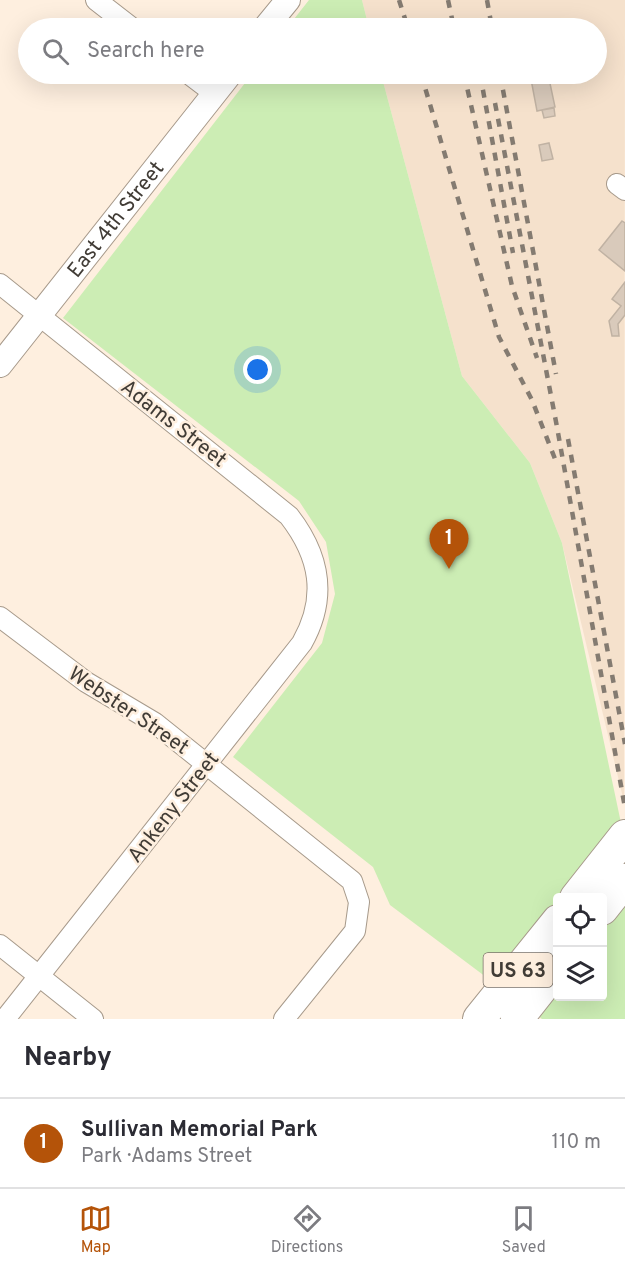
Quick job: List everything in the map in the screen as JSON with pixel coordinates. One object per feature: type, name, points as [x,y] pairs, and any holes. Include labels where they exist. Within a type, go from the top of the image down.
[{"type":"highway","points":[[579,893],[625,836]]},
{"type":"highway","points":[[607,904],[625,880]]},
{"type":"highway","name":"US 63","points":[[479,1019],[553,927]]},
{"type":"highway","name":"US 63","points":[[517,1019],[553,973]]},
{"type":"street","points":[[96,0],[119,18]]},
{"type":"street","points":[[273,18],[288,0]]},
{"type":"street","points":[[202,84],[214,93]]},
{"type":"street","name":"East 4th Street","points":[[0,365],[222,84]]},
{"type":"street","name":"Adams Street","points":[[0,284],[289,516],[312,549],[317,583]]},
{"type":"street","name":"Ankeny Street","points":[[5,1019],[302,643],[314,616],[317,583]]},
{"type":"street","name":"Webster Street","points":[[0,617],[86,682],[155,723],[342,870],[352,881],[359,902],[355,931],[284,1019]]},
{"type":"street","points":[[0,945],[93,1019]]},
{"type":"shaded area","points":[[362,0],[625,0],[624,802],[562,543],[530,463],[462,376],[384,84],[607,84],[607,18],[366,18]]},
{"type":"green space","points":[[309,0],[362,0],[366,18],[295,18]]},
{"type":"green space","points":[[244,84],[384,84],[462,376],[530,463],[562,543],[625,842],[625,1019],[542,1019],[390,905],[373,867],[233,757],[322,643],[335,594],[326,542],[299,501],[63,318]]},
{"type":"building","points":[[532,84],[550,84],[555,107],[537,111]]},
{"type":"building","points":[[554,108],[555,116],[544,118],[542,110]]},
{"type":"building","points":[[549,143],[553,159],[542,161],[539,145]]},
{"type":"building","points":[[622,221],[625,223],[625,271],[599,250]]},
{"type":"building","points":[[625,282],[625,315],[618,324],[619,336],[612,336],[609,321],[621,306],[612,299]]},
{"type":"railway","points":[[399,0],[405,18]]},
{"type":"railway","points":[[448,0],[452,18]]},
{"type":"railway","points":[[487,0],[490,18]]},
{"type":"railway","points":[[424,84],[499,337],[532,400],[557,464]]},
{"type":"railway","points":[[466,84],[512,286],[537,358]]},
{"type":"railway","points":[[482,84],[513,253]]},
{"type":"railway","points":[[502,84],[556,374]]},
{"type":"railway","points":[[495,103],[557,427],[625,808]]},
{"type":"railway","points":[[568,439],[625,744]]},
{"type":"place","name":"Sullivan Memorial Park","points":[[449,569]]}]
